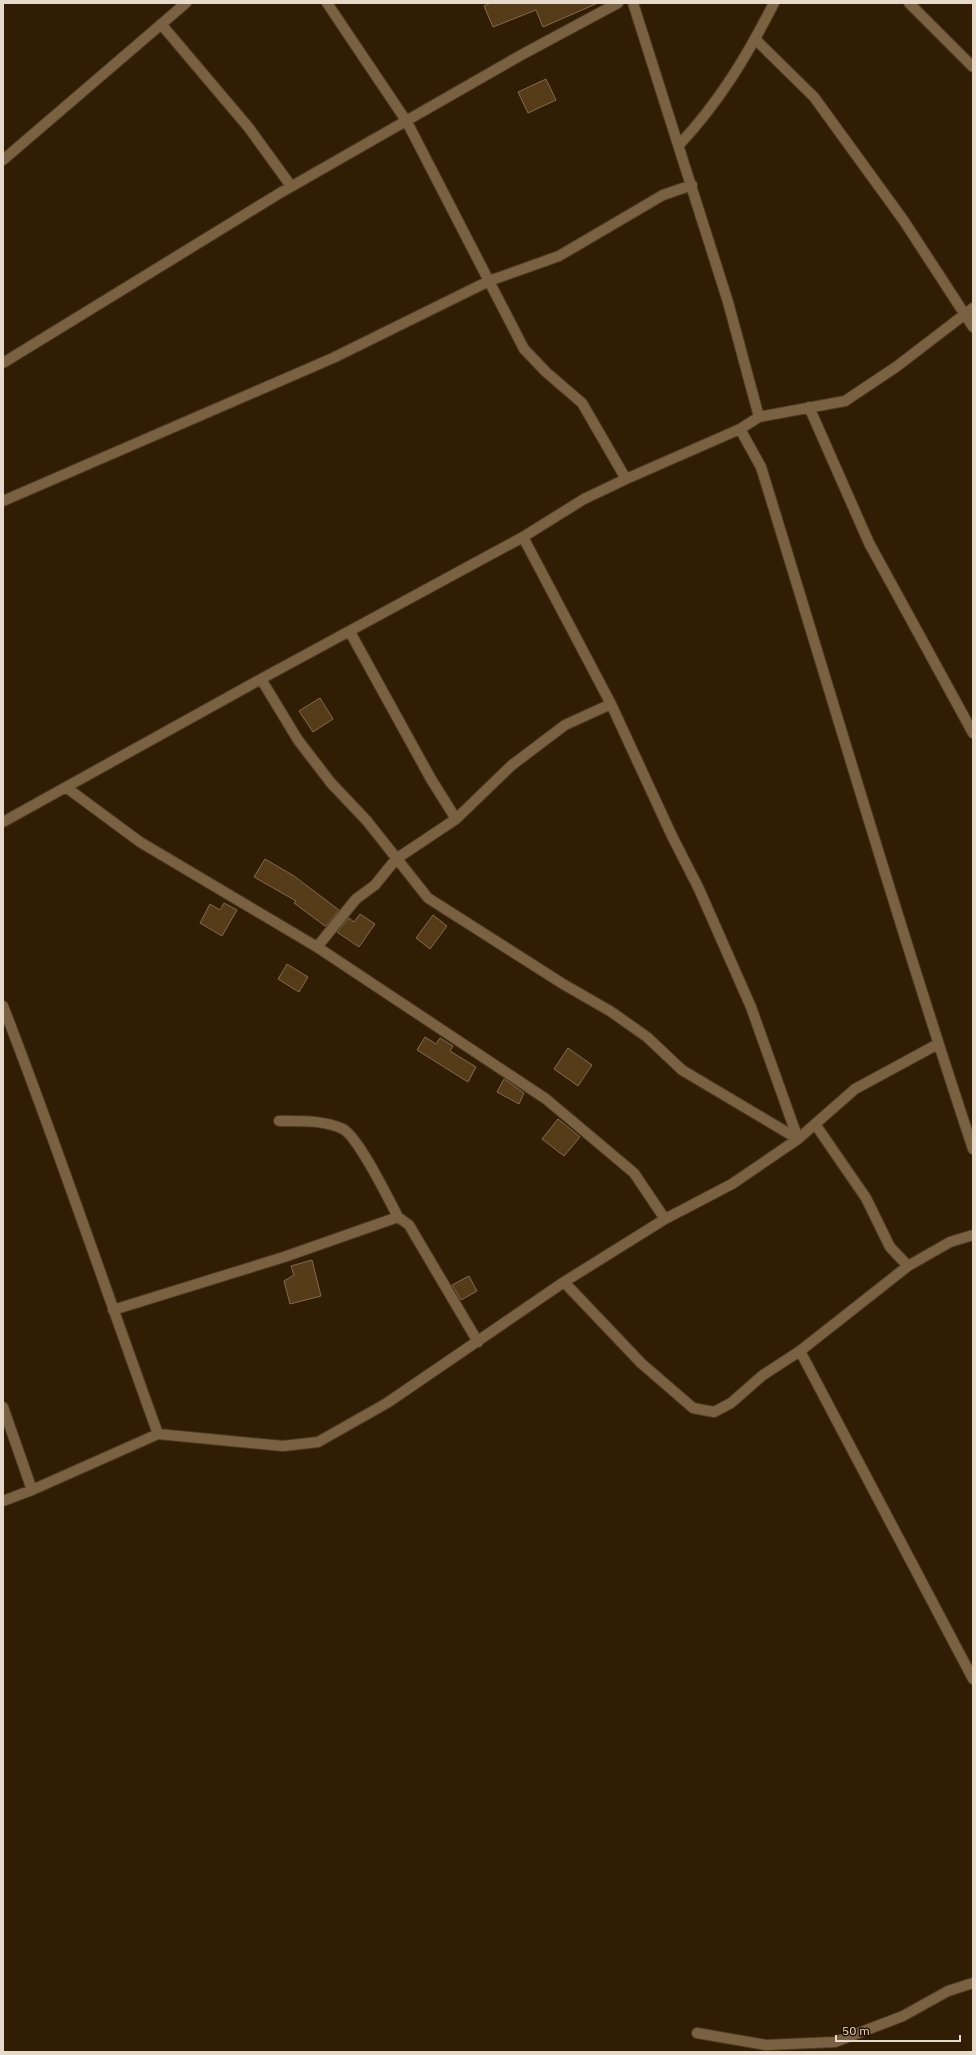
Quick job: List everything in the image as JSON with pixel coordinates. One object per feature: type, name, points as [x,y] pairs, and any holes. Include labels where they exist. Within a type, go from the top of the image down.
[{"type":"street","points":[[3,160],[186,3]]},
{"type":"street","points":[[327,3],[407,122],[524,349],[546,372],[582,404],[626,479]]},
{"type":"street","points":[[3,363],[291,186],[407,122],[523,54],[618,3]]},
{"type":"street","points":[[633,3],[728,302],[760,417]]},
{"type":"street","points":[[679,145],[702,120],[741,66],[756,40],[774,3]]},
{"type":"street","points":[[909,3],[973,68]]},
{"type":"street","points":[[161,24],[250,128],[291,186]]},
{"type":"street","points":[[756,40],[814,97],[969,311],[973,327]]},
{"type":"street","points":[[3,501],[333,358],[490,281],[559,256],[663,195],[692,185]]},
{"type":"street","points":[[3,822],[67,788],[261,679],[523,537],[584,499],[740,429],[760,417],[844,401],[896,367],[969,311]]},
{"type":"street","points":[[809,407],[869,543],[973,733]]},
{"type":"street","points":[[740,429],[760,467],[938,1044],[973,1149]]},
{"type":"street","points":[[523,537],[611,704],[672,836],[699,888],[748,1000],[798,1139]]},
{"type":"street","points":[[350,632],[431,779],[456,819]]},
{"type":"street","points":[[261,679],[303,746],[331,783],[367,821],[428,898],[563,984],[610,1011],[647,1037],[682,1070],[798,1139]]},
{"type":"street","points":[[316,947],[356,899],[375,885],[396,859],[456,819],[512,765],[565,725],[611,704]]},
{"type":"street","points":[[67,788],[140,842],[316,947],[546,1099],[634,1173],[664,1219]]},
{"type":"street","points":[[3,1006],[42,1107],[112,1310],[158,1434]]},
{"type":"street","points":[[3,1501],[32,1490],[158,1434],[283,1446],[318,1442],[387,1403],[564,1282],[664,1219],[732,1184],[798,1139],[855,1089],[938,1044]]},
{"type":"street","points":[[280,1121],[310,1121],[330,1125],[344,1130],[355,1142],[398,1216],[408,1225],[478,1342]]},
{"type":"street","points":[[815,1124],[866,1198],[890,1247],[908,1266]]},
{"type":"street","points":[[112,1310],[284,1257],[398,1216]]},
{"type":"street","points":[[564,1282],[641,1363],[693,1408],[714,1412],[731,1402],[763,1375],[800,1351],[908,1266],[950,1242],[973,1235]]},
{"type":"street","points":[[800,1351],[973,1679]]},
{"type":"street","points":[[3,1407],[32,1490]]},
{"type":"street","points":[[697,2033],[766,2046],[835,2042],[903,2016],[948,1991],[973,1983]]},
{"type":"building","points":[[491,3],[598,3],[543,27],[536,10],[493,27],[484,6]]},
{"type":"building","points":[[546,79],[556,100],[528,113],[518,92]]},
{"type":"building","points":[[320,698],[333,719],[313,732],[299,711]]},
{"type":"building","points":[[265,859],[294,876],[339,910],[327,925],[325,926],[294,903],[296,901],[254,877]]},
{"type":"building","points":[[224,903],[237,910],[222,936],[200,923],[210,904],[220,910]]},
{"type":"building","points":[[360,914],[375,924],[359,947],[337,932],[349,918],[354,922]]},
{"type":"building","points":[[433,915],[447,926],[430,949],[416,938]]},
{"type":"building","points":[[287,964],[308,977],[299,992],[278,979]]},
{"type":"building","points":[[425,1037],[436,1044],[440,1038],[453,1046],[450,1051],[476,1067],[468,1082],[417,1050]]},
{"type":"building","points":[[568,1048],[592,1065],[578,1086],[554,1069]]},
{"type":"building","points":[[504,1079],[524,1093],[519,1104],[497,1092]]},
{"type":"building","points":[[558,1119],[580,1137],[564,1156],[542,1139]]},
{"type":"building","points":[[312,1260],[321,1296],[290,1304],[284,1281],[294,1275],[291,1266]]},
{"type":"building","points":[[469,1276],[477,1291],[461,1300],[452,1285]]}]
